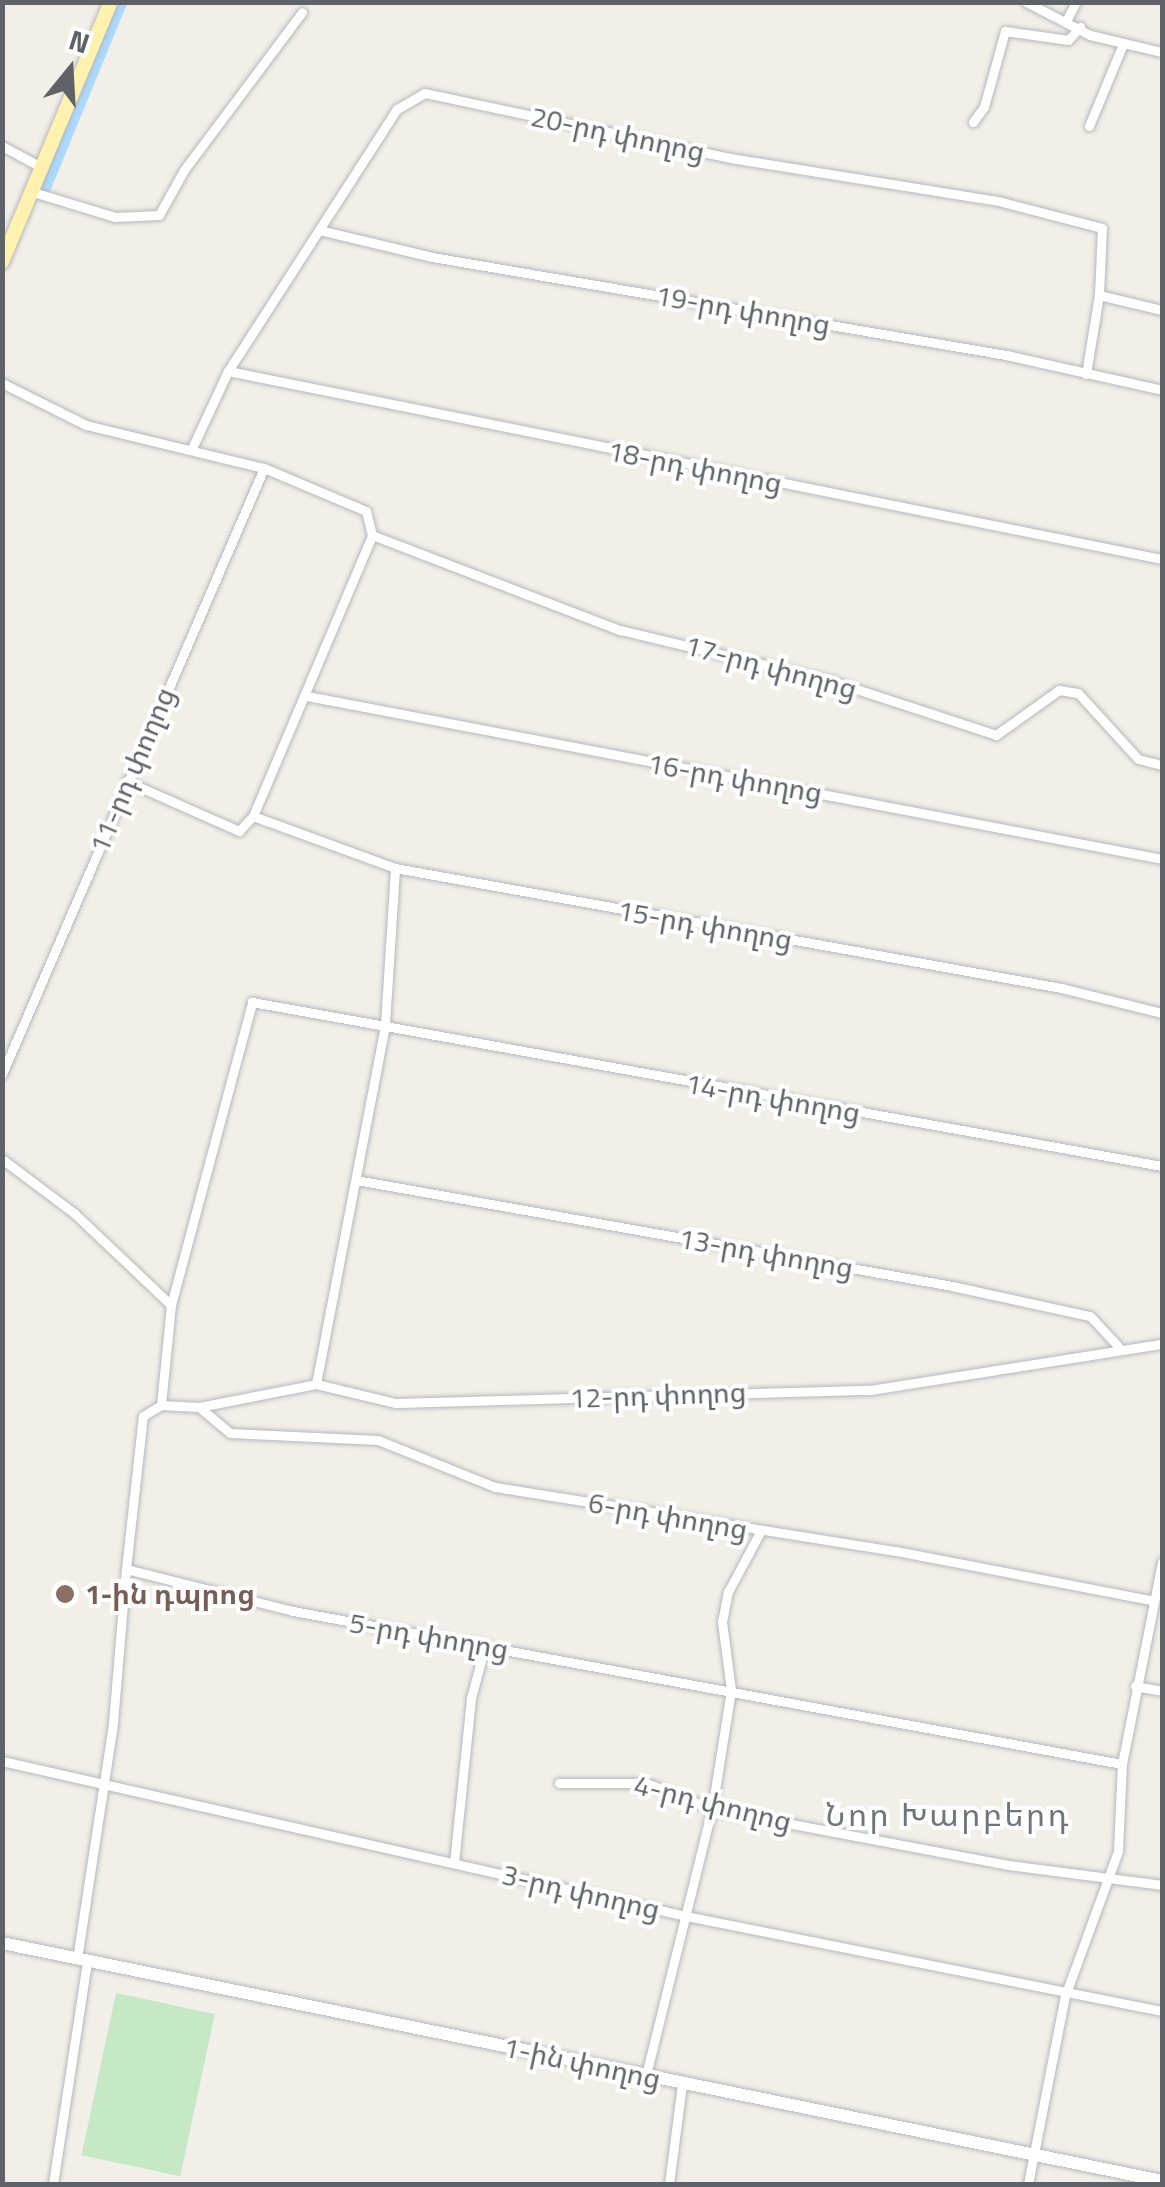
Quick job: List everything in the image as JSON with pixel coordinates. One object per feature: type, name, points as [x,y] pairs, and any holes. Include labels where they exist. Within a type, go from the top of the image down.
[{"type":"main road","points":[[2,262],[111,2]]},
{"type":"main road","name":"1-ին փողոց","points":[[2,1942],[1162,2181]]},
{"type":"street","points":[[1026,2],[1123,44],[1162,52]]},
{"type":"street","points":[[1067,19],[1076,2]]},
{"type":"street","points":[[33,192],[115,217],[160,215],[184,170],[302,12]]},
{"type":"street","points":[[973,122],[984,107],[1004,31],[1068,40],[1080,27]]},
{"type":"street","points":[[1090,126],[1123,44]]},
{"type":"street","name":"20-րդ փողոց","points":[[193,446],[228,370],[323,231],[397,109],[425,94],[730,158],[998,201],[1102,228],[1099,295]]},
{"type":"street","points":[[2,146],[43,168]]},
{"type":"street","name":"19-րդ փողոց","points":[[323,231],[1162,390]]},
{"type":"street","points":[[1086,374],[1099,295],[1162,310]]},
{"type":"street","name":"18-րդ փողոց","points":[[228,370],[1162,559]]},
{"type":"street","points":[[2,384],[86,425],[193,446],[264,468],[366,511],[372,535],[253,816],[239,831],[126,781]]},
{"type":"street","name":"11-րդ փողոց","points":[[2,1074],[264,468]]},
{"type":"street","name":"17-րդ փողոց","points":[[372,535],[620,630],[832,681],[996,735],[1059,690],[1078,693],[1138,759],[1162,764]]},
{"type":"street","name":"16-րդ փողոց","points":[[307,696],[1162,859]]},
{"type":"street","name":"15-րդ փողոց","points":[[253,816],[396,868],[1061,988],[1162,1013]]},
{"type":"street","points":[[316,1384],[385,1024],[396,868]]},
{"type":"street","name":"14-րդ փողոց","points":[[171,1305],[252,1002],[1162,1166]]},
{"type":"street","points":[[2,1159],[74,1213],[171,1305],[161,1405],[143,1416],[103,1787],[53,2184]]},
{"type":"street","name":"13-րդ փողոց","points":[[356,1180],[969,1290],[1090,1316],[1118,1346]]},
{"type":"street","points":[[1118,1346],[1162,1344]]},
{"type":"street","name":"12-րդ փողոց","points":[[161,1405],[200,1407],[316,1384],[396,1403],[870,1390],[1118,1346]]},
{"type":"street","name":"6-րդ փողոց","points":[[200,1407],[230,1433],[378,1440],[495,1487],[760,1532],[896,1550],[1150,1600]]},
{"type":"street","points":[[646,2075],[712,1808],[731,1690],[722,1622],[728,1592],[760,1532]]},
{"type":"street","points":[[1028,2184],[1037,2155],[1065,1996],[1118,1850],[1122,1764],[1150,1600],[1162,1562]]},
{"type":"street","name":"5-րդ փողոց","points":[[126,1569],[293,1611],[1122,1764]]},
{"type":"street","points":[[454,1863],[471,1698],[485,1646]]},
{"type":"street","points":[[1135,1686],[1162,1692]]},
{"type":"street","name":"3-րդ փողոց","points":[[2,1761],[103,1787],[686,1916],[1065,1996],[1162,2011]]},
{"type":"street","name":"4-րդ փողոց","points":[[558,1783],[646,1783],[712,1808],[1162,1885]]},
{"type":"street","points":[[669,2184],[682,2084]]},
{"type":"green space","points":[[116,1993],[215,2014],[180,2176],[81,2155]]},
{"type":"waterway","points":[[44,190],[121,2]]},
{"type":"place","name":"1-ին դպրոց","points":[[65,1594]]},
{"type":"district","name":"Նոր Խարբերդ","points":[[948,1814]]}]
